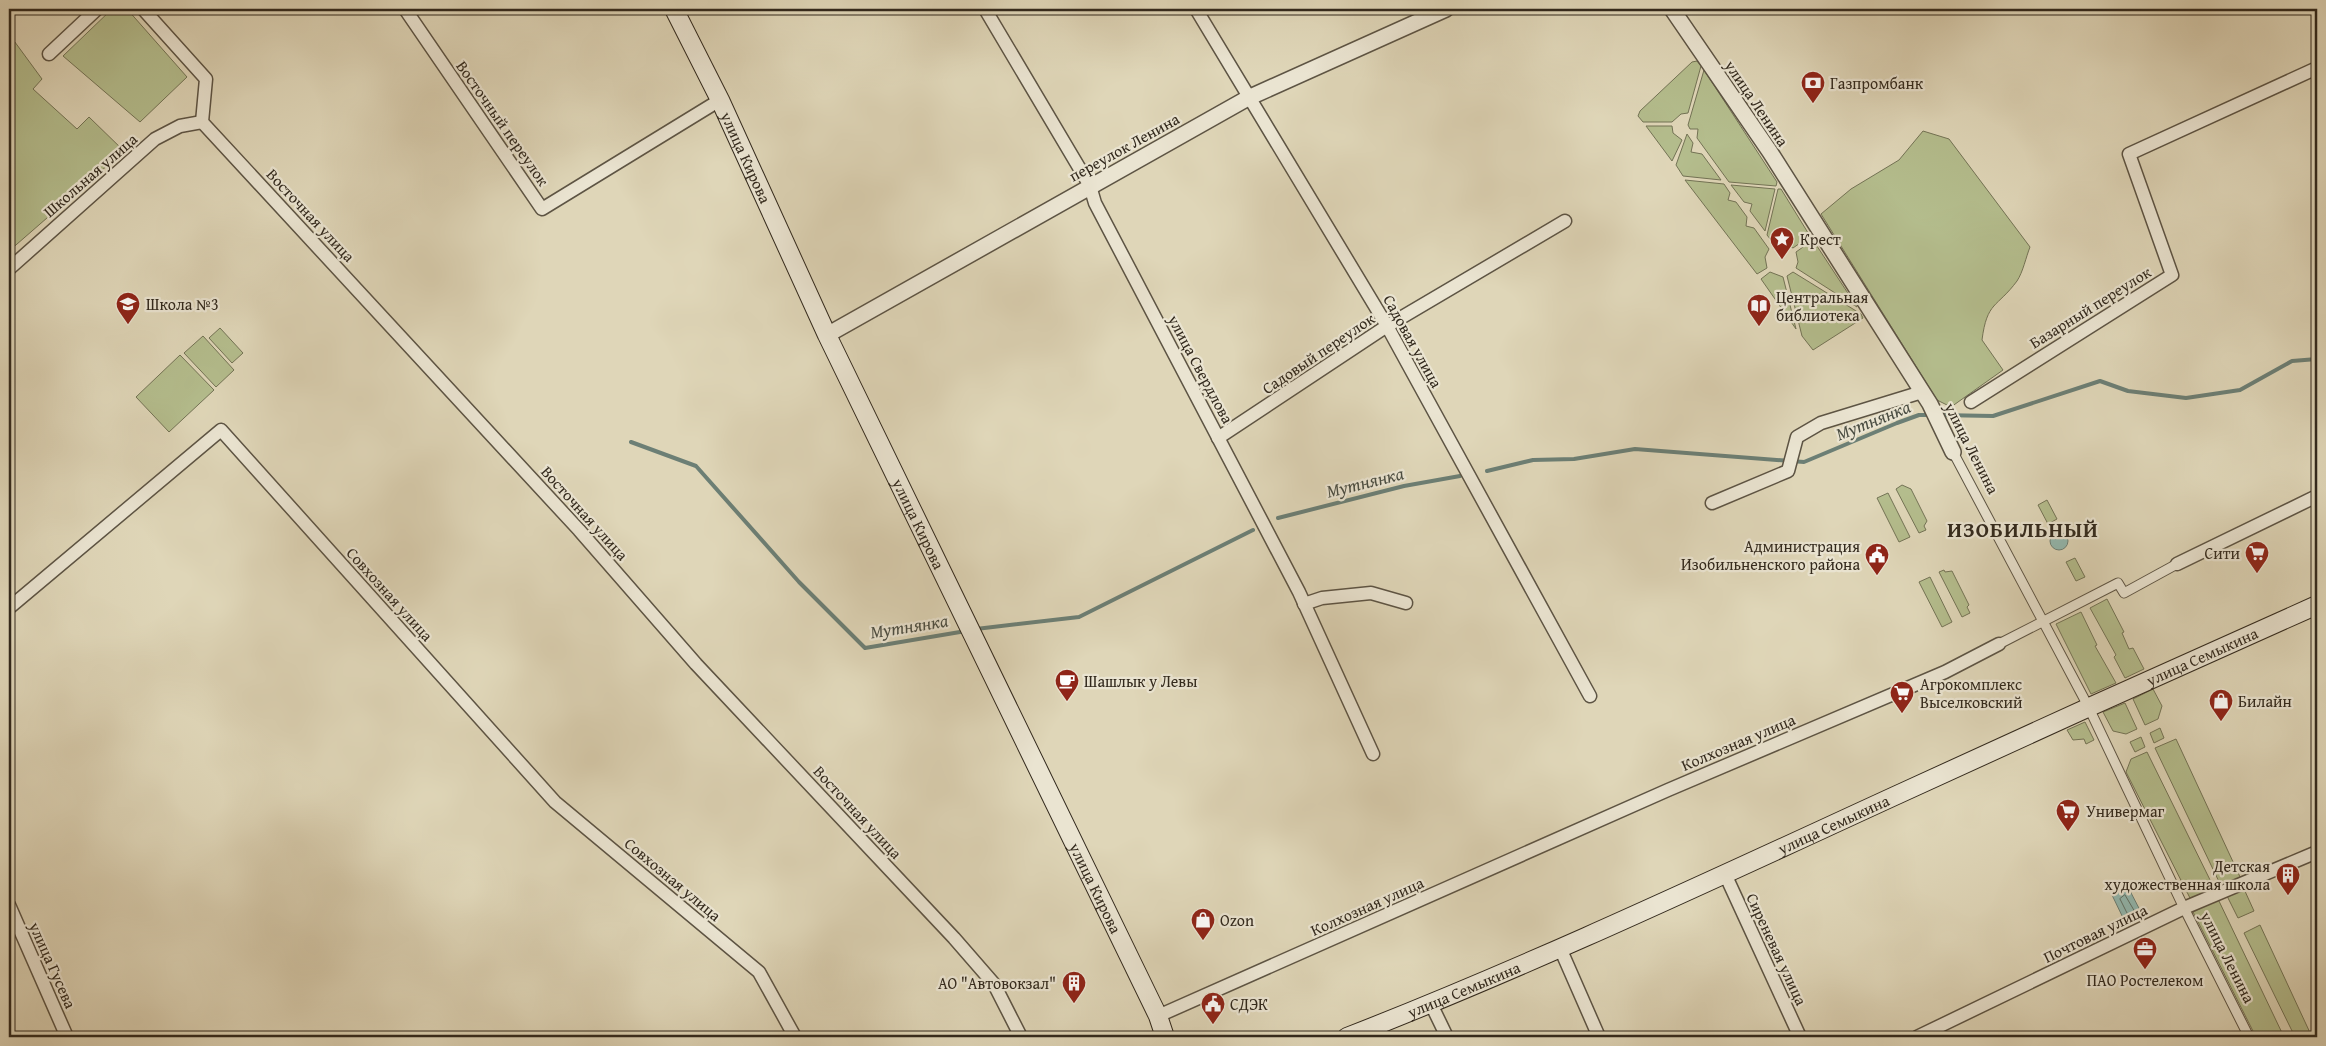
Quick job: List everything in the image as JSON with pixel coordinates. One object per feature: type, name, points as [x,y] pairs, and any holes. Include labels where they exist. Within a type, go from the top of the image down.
[{"type":"main road","name":"улица Кирова","points":[[674,9],[720,100],[827,335],[1158,1016],[1165,1037]]},
{"type":"main road","name":"улица Семыкина","points":[[1347,1037],[1432,1004],[1560,948],[2088,706],[2317,605]]},
{"type":"street","points":[[49,54],[97,9]]},
{"type":"street","points":[[144,9],[206,79],[202,122]]},
{"type":"street","name":"Восточный переулок","points":[[405,9],[542,209],[720,100]]},
{"type":"street","name":"улица Свердлова","points":[[985,9],[1090,186],[1095,203],[1304,604],[1373,754]]},
{"type":"street","name":"Садовая улица","points":[[1196,9],[1387,326],[1590,696]]},
{"type":"street","name":"переулок Ленина","points":[[827,335],[1248,98],[1446,9]]},
{"type":"street","name":"улица Ленина","points":[[1672,9],[1770,152],[1926,398],[2088,706],[2184,908],[2249,1037]]},
{"type":"street","name":"Базарный переулок","points":[[1971,402],[2172,275],[2129,154],[2317,68]]},
{"type":"street","name":"Школьная улица","points":[[9,269],[155,139],[180,126],[202,122]]},
{"type":"street","name":"Восточная улица","points":[[202,122],[579,530],[696,664],[954,938],[994,984],[1021,1037]]},
{"type":"street","name":"Садовый переулок","points":[[1218,438],[1387,326],[1566,220]]},
{"type":"street","points":[[1712,504],[1788,471],[1797,437],[1822,422],[1926,398]]},
{"type":"street","name":"Совхозная улица","points":[[9,608],[221,430],[555,802],[759,972],[795,1037]]},
{"type":"street","name":"Колхозная улица","points":[[1158,1016],[1677,786],[1945,672],[2118,583],[2124,593],[2177,564],[2317,496]]},
{"type":"street","points":[[1304,604],[1322,598],[1371,593],[1406,603]]},
{"type":"street","name":"Почтовая улица","points":[[1917,1037],[2184,908],[2317,852]]},
{"type":"street","name":"Сиреневая улица","points":[[1725,874],[1800,1037]]},
{"type":"street","name":"улица Гусева","points":[[9,905],[67,1037]]},
{"type":"street","points":[[1560,948],[1598,1037]]},
{"type":"street","points":[[1432,1004],[1447,1037]]},
{"type":"green space","points":[[112,9],[127,9],[187,77],[140,122],[63,56]]},
{"type":"green space","points":[[9,34],[42,79],[33,89],[77,129],[89,117],[124,151],[9,251]]},
{"type":"green space","points":[[1697,61],[1701,66],[1688,113],[1681,114],[1672,122],[1643,122],[1638,116],[1640,111],[1692,62]]},
{"type":"green space","points":[[1704,70],[1777,182],[1776,186],[1729,182],[1697,138],[1698,129],[1690,129],[1688,125]]},
{"type":"green space","points":[[1646,126],[1672,126],[1673,133],[1682,140],[1672,161]]},
{"type":"green space","points":[[1923,131],[1949,139],[2030,247],[2017,281],[1990,311],[1984,327],[1982,340],[2003,370],[1951,407],[1937,400],[1821,214],[1851,189],[1899,160]]},
{"type":"green space","points":[[1687,134],[1693,143],[1691,152],[1702,154],[1721,180],[1683,176],[1676,165]]},
{"type":"green space","points":[[1685,180],[1724,184],[1730,193],[1728,200],[1736,202],[1747,217],[1746,226],[1754,228],[1769,249],[1765,257],[1767,268],[1757,274]]},
{"type":"green space","points":[[1731,185],[1775,189],[1765,231],[1750,211],[1752,204],[1744,202]]},
{"type":"green space","points":[[1778,189],[1781,189],[1810,236],[1793,248],[1785,244],[1775,245],[1767,235]]},
{"type":"green space","points":[[1813,240],[1857,307],[1796,268],[1798,262],[1796,252]]},
{"type":"green space","points":[[1770,272],[1783,277],[1796,329],[1761,279]]},
{"type":"green space","points":[[1793,272],[1861,314],[1863,318],[1813,350],[1802,336],[1787,276]]},
{"type":"green space","points":[[220,328],[243,353],[232,363],[209,338]]},
{"type":"green space","points":[[203,336],[234,370],[216,387],[184,353]]},
{"type":"green space","points":[[180,355],[214,390],[169,432],[136,397]]},
{"type":"green space","points":[[1902,485],[1911,489],[1927,521],[1924,526],[1926,530],[1919,533],[1896,489]]},
{"type":"green space","points":[[1888,493],[1910,537],[1899,542],[1877,498]]},
{"type":"green space","points":[[2047,500],[2057,519],[2048,524],[2038,505]]},
{"type":"green space","points":[[2075,558],[2085,577],[2076,581],[2066,562]]},
{"type":"green space","points":[[1944,570],[1945,572],[1952,571],[1969,605],[1967,607],[1970,613],[1962,617],[1939,572]]},
{"type":"green space","points":[[1930,577],[1952,622],[1942,627],[1919,582]]},
{"type":"green space","points":[[2107,599],[2124,632],[2122,633],[2129,649],[2133,648],[2144,669],[2125,678],[2114,657],[2116,655],[2090,608]]},
{"type":"green space","points":[[2081,612],[2097,645],[2095,646],[2116,683],[2091,694],[2056,624]]},
{"type":"green space","points":[[2153,689],[2162,706],[2158,719],[2145,725],[2133,699]]},
{"type":"green space","points":[[2125,703],[2137,729],[2126,734],[2113,731],[2103,712]]},
{"type":"green space","points":[[2085,722],[2094,740],[2086,744],[2084,739],[2073,740],[2067,730]]},
{"type":"green space","points":[[2160,728],[2164,738],[2154,743],[2150,733]]},
{"type":"green space","points":[[2141,737],[2145,747],[2135,752],[2130,742]]},
{"type":"green space","points":[[2176,739],[2241,879],[2222,888],[2155,748]]},
{"type":"green space","points":[[2147,752],[2215,890],[2191,900],[2126,772],[2131,759]]},
{"type":"green space","points":[[2244,889],[2254,911],[2238,918],[2227,896]]},
{"type":"green space","points":[[2218,899],[2284,1037],[2256,1037],[2193,912]]},
{"type":"green space","points":[[2260,925],[2312,1037],[2295,1037],[2244,933]]},
{"type":"water","points":[[2059,532],[2065,535],[2068,541],[2065,547],[2059,550],[2053,547],[2050,541],[2053,535]]},
{"type":"water","points":[[2128,887],[2143,916],[2126,924],[2112,895]]},
{"type":"waterway","name":"Мутнянка","points":[[1939,415],[1993,416],[2100,381],[2128,391],[2186,398],[2240,390],[2292,361],[2317,359]]},
{"type":"waterway","name":"Мутнянка","points":[[1487,471],[1533,460],[1574,459],[1635,449],[1804,462],[1897,423],[1919,415],[1930,415]]},
{"type":"waterway","name":"Мутнянка","points":[[631,442],[696,466],[799,582],[865,648],[966,631]]},
{"type":"waterway","name":"Мутнянка","points":[[1278,518],[1404,486],[1460,476]]},
{"type":"waterway","name":"Мутнянка","points":[[976,629],[1079,617],[1253,530]]},
{"type":"place","name":"Газпромбанк","points":[[1813,104]]},
{"type":"place","name":"Крест","points":[[1782,260]]},
{"type":"place","name":"Школа №3","points":[[128,325]]},
{"type":"place","name":"Центральная библиотека","points":[[1759,327]]},
{"type":"place","name":"Сити","points":[[2257,574]]},
{"type":"place","name":"Администрация Изобильненского района","points":[[1877,576]]},
{"type":"place","name":"Шашлык у Левы","points":[[1067,702]]},
{"type":"place","name":"Агрокомплекс Выселковский","points":[[1902,714]]},
{"type":"place","name":"Билайн","points":[[2221,722]]},
{"type":"place","name":"Универмаг","points":[[2068,832]]},
{"type":"place","name":"Детская художественная школа","points":[[2288,896]]},
{"type":"place","name":"Ozon","points":[[1203,941]]},
{"type":"place","name":"ПАО Ростелеком","points":[[2145,970]]},
{"type":"place","name":"АО \"Автовокзал\"","points":[[1074,1004]]},
{"type":"place","name":"СДЭК","points":[[1213,1025]]},
{"type":"district","name":"ИЗОБИЛЬНЫЙ","points":[[2023,529]]}]
